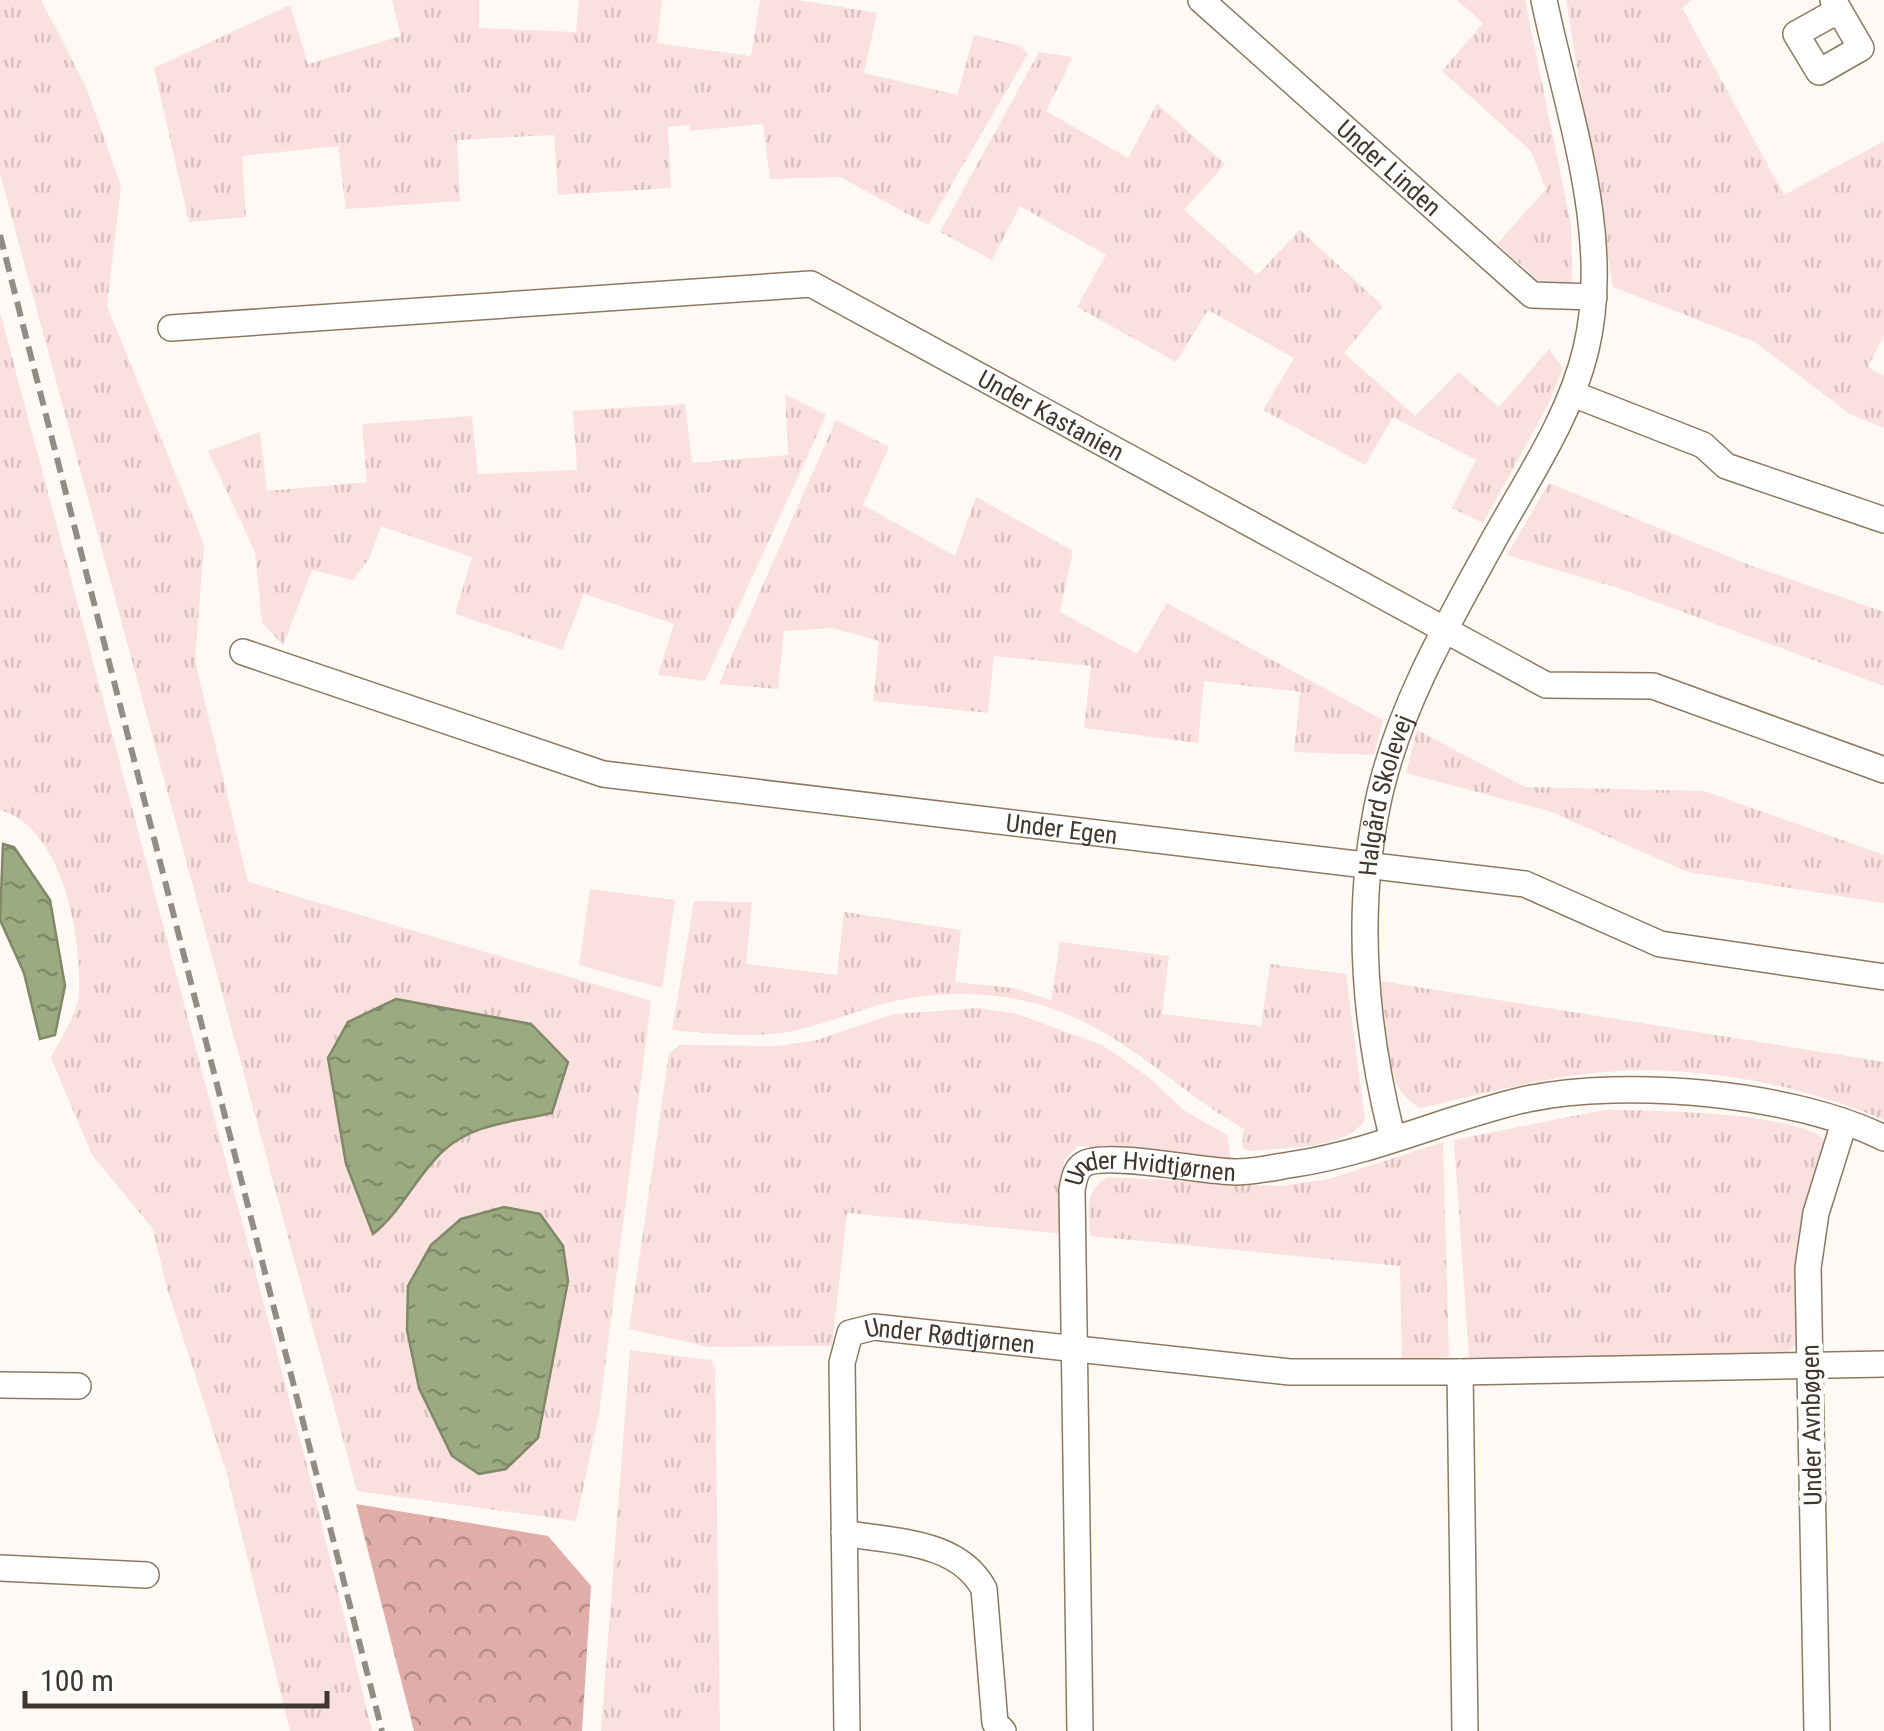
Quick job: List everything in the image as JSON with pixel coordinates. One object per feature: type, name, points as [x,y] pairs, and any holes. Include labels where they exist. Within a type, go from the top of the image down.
[{"type":"street","name":"Under Linden","points":[[1200,0],[1532,294],[1594,297]]},
{"type":"street","name":"Halgård Skolevej","points":[[1392,1136],[1375,1068],[1365,983],[1368,868],[1380,791],[1402,724],[1442,633],[1572,394],[1586,348],[1594,297],[1590,218],[1544,0]]},
{"type":"street","name":"Under Kastanien","points":[[171,328],[810,284],[1442,633],[1546,686],[1652,686],[1884,770]]},
{"type":"street","points":[[1572,394],[1703,446],[1726,466],[1884,520]]},
{"type":"street","name":"Under Egen","points":[[243,652],[603,774],[1525,884],[1660,944],[1884,977]]},
{"type":"street","points":[[1392,1136],[1532,1098],[1654,1089],[1747,1099],[1844,1123],[1884,1138]]},
{"type":"street","name":"Under Avnbøgen","points":[[1816,1731],[1808,1268],[1816,1213],[1844,1123]]},
{"type":"street","name":"Under Hvidtjørnen","points":[[1080,1731],[1072,1190],[1075,1173],[1086,1163],[1108,1160],[1236,1172],[1339,1157],[1392,1136]]},
{"type":"street","name":"Under Rødtjørnen","points":[[847,1731],[842,1362],[850,1332],[874,1327],[1074,1345]]},
{"type":"street","points":[[1074,1345],[1290,1372],[1884,1364]]},
{"type":"street","points":[[1460,1372],[1465,1731]]},
{"type":"street","points":[[0,1385],[78,1386]]},
{"type":"street","points":[[844,1533],[935,1550],[958,1558],[975,1572],[984,1589],[995,1723],[1002,1731]]},
{"type":"street","points":[[0,1568],[146,1575]]},
{"type":"green space","points":[[0,0],[41,0],[86,87],[121,186],[107,306],[204,544],[195,660],[248,882],[651,1001],[599,1414],[576,1521],[357,1491],[0,174]],"holes":[[[549,1363],[538,1438],[479,1474],[452,1455],[419,1388]]]},
{"type":"green space","points":[[392,0],[479,0],[479,28],[576,32],[579,0],[662,0],[657,43],[751,56],[760,0],[798,0],[877,13],[864,73],[957,95],[974,35],[1020,46],[1028,54],[928,225],[840,177],[770,179],[763,124],[690,131],[689,125],[668,127],[671,188],[558,195],[554,135],[457,140],[460,201],[346,209],[338,146],[242,156],[246,217],[189,222],[154,68],[290,5],[308,64],[401,36]]},
{"type":"green space","points":[[1457,0],[1525,0],[1571,225],[1572,283],[1538,280],[1497,244],[1546,189],[1531,151],[1442,71],[1483,23]]},
{"type":"green space","points":[[1566,0],[1691,0],[1682,8],[1784,195],[1884,141],[1884,335],[1868,367],[1884,376],[1884,428],[1850,414],[1755,342],[1613,287]]},
{"type":"green space","points":[[1039,52],[1073,57],[1046,111],[1128,158],[1157,104],[1225,164],[1184,210],[1257,275],[1300,230],[1383,306],[1344,353],[1415,416],[1458,372],[1499,407],[1549,349],[1563,368],[1548,405],[1483,523],[1452,508],[1476,460],[1393,417],[1365,465],[1263,410],[1294,358],[1208,310],[1176,362],[1077,307],[1106,255],[1020,206],[992,260],[940,232]]},
{"type":"green space","points":[[0,312],[312,1485],[372,1731],[290,1731],[226,1471],[166,1285],[153,1229],[92,1155],[51,1058],[79,993],[72,915],[53,861],[39,838],[22,821],[0,810]]},
{"type":"green space","points":[[785,394],[826,415],[705,681],[658,675],[674,624],[584,594],[562,650],[455,614],[472,557],[381,526],[369,559],[353,580],[312,570],[283,645],[262,623],[255,552],[208,451],[260,432],[267,491],[367,482],[362,424],[472,416],[478,474],[577,470],[573,411],[685,404],[692,463],[788,455]]},
{"type":"green space","points":[[836,420],[889,447],[863,505],[955,556],[976,497],[1073,551],[1060,612],[1137,654],[1167,603],[1383,720],[1374,755],[1294,752],[1300,692],[1204,681],[1198,743],[1084,728],[1091,666],[994,656],[988,713],[873,701],[879,641],[833,628],[784,631],[778,689],[719,684]]},
{"type":"green space","points":[[1549,483],[1749,565],[1884,612],[1884,686],[1618,588],[1507,555]]},
{"type":"green space","points":[[1417,730],[1525,787],[1704,791],[1884,855],[1884,903],[1688,872],[1549,811],[1406,773]]},
{"type":"green space","points":[[590,889],[675,900],[662,988],[579,965]]},
{"type":"green space","points":[[694,901],[752,902],[746,964],[837,975],[844,912],[961,930],[955,982],[1013,988],[1051,1000],[1060,942],[1169,956],[1162,1014],[1261,1026],[1270,964],[1346,974],[1365,1120],[1356,1130],[1329,1142],[1252,1151],[1242,1148],[1244,1129],[1112,1037],[1042,1005],[995,996],[946,994],[898,1000],[772,1034],[672,1030]]},
{"type":"green space","points":[[1380,981],[1884,1062],[1884,1120],[1776,1085],[1660,1070],[1564,1077],[1420,1108],[1407,1098],[1391,1069]]},
{"type":"green space","points":[[979,1008],[1017,1014],[1102,1045],[1147,1076],[1185,1111],[1227,1135],[1231,1161],[1078,1146],[1064,1160],[1064,1234],[847,1213],[832,1346],[709,1347],[629,1329],[669,1054],[679,1045],[777,1046],[817,1040],[894,1014]]},
{"type":"green space","points":[[1604,1110],[1756,1118],[1811,1131],[1825,1141],[1797,1344],[1786,1353],[1761,1360],[1469,1358],[1454,1140]]},
{"type":"green space","points":[[1443,1142],[1449,1357],[1402,1360],[1400,1266],[1090,1236],[1091,1195],[1108,1177],[1281,1186],[1329,1179]]},
{"type":"green space","points":[[630,1350],[711,1360],[715,1368],[720,1731],[601,1731]]},
{"type":"green space","points":[[356,1504],[548,1536],[591,1586],[582,1731],[414,1731]]},
{"type":"water","points":[[3,844],[14,847],[50,900],[65,986],[55,1035],[40,1039],[24,973],[0,920]]},
{"type":"water","points":[[396,999],[531,1024],[568,1062],[552,1113],[494,1125],[455,1142],[433,1161],[373,1234],[346,1164],[328,1058],[348,1022]]},
{"type":"water","points":[[504,1207],[540,1214],[563,1246],[568,1281],[538,1438],[506,1469],[479,1474],[452,1456],[419,1388],[407,1330],[408,1286],[431,1245],[461,1219]]},
{"type":"railway","points":[[0,235],[382,1731]]}]
